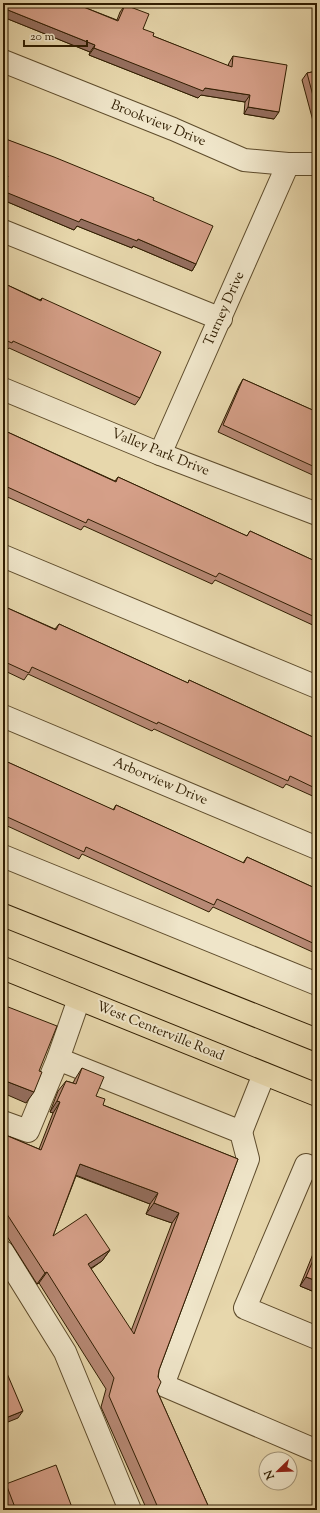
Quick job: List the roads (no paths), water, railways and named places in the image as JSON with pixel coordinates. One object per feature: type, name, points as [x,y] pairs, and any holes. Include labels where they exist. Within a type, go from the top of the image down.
[{"type":"main road","points":[[3,915],[317,1040]]},
{"type":"main road","name":"West Centerville Road","points":[[3,968],[317,1095]]},
{"type":"street","name":"Brookview Drive","points":[[3,61],[173,129],[244,160],[288,164],[317,164]]},
{"type":"street","name":"Turney Drive","points":[[160,454],[221,319],[288,164]]},
{"type":"street","points":[[3,231],[221,319]]},
{"type":"street","name":"Valley Park Drive","points":[[3,389],[160,454],[317,514]]},
{"type":"street","points":[[3,556],[317,688]]},
{"type":"street","name":"Arborview Drive","points":[[3,716],[317,848]]},
{"type":"street","points":[[3,856],[317,984]]},
{"type":"street","points":[[3,1122],[28,1131],[58,1059],[79,999]]},
{"type":"street","points":[[58,1059],[241,1132]]},
{"type":"street","points":[[264,1074],[241,1132],[248,1159],[163,1385],[317,1450]]},
{"type":"street","points":[[317,1170],[306,1165],[245,1308],[317,1338]]},
{"type":"street","points":[[3,1252],[65,1352],[130,1510]]}]
